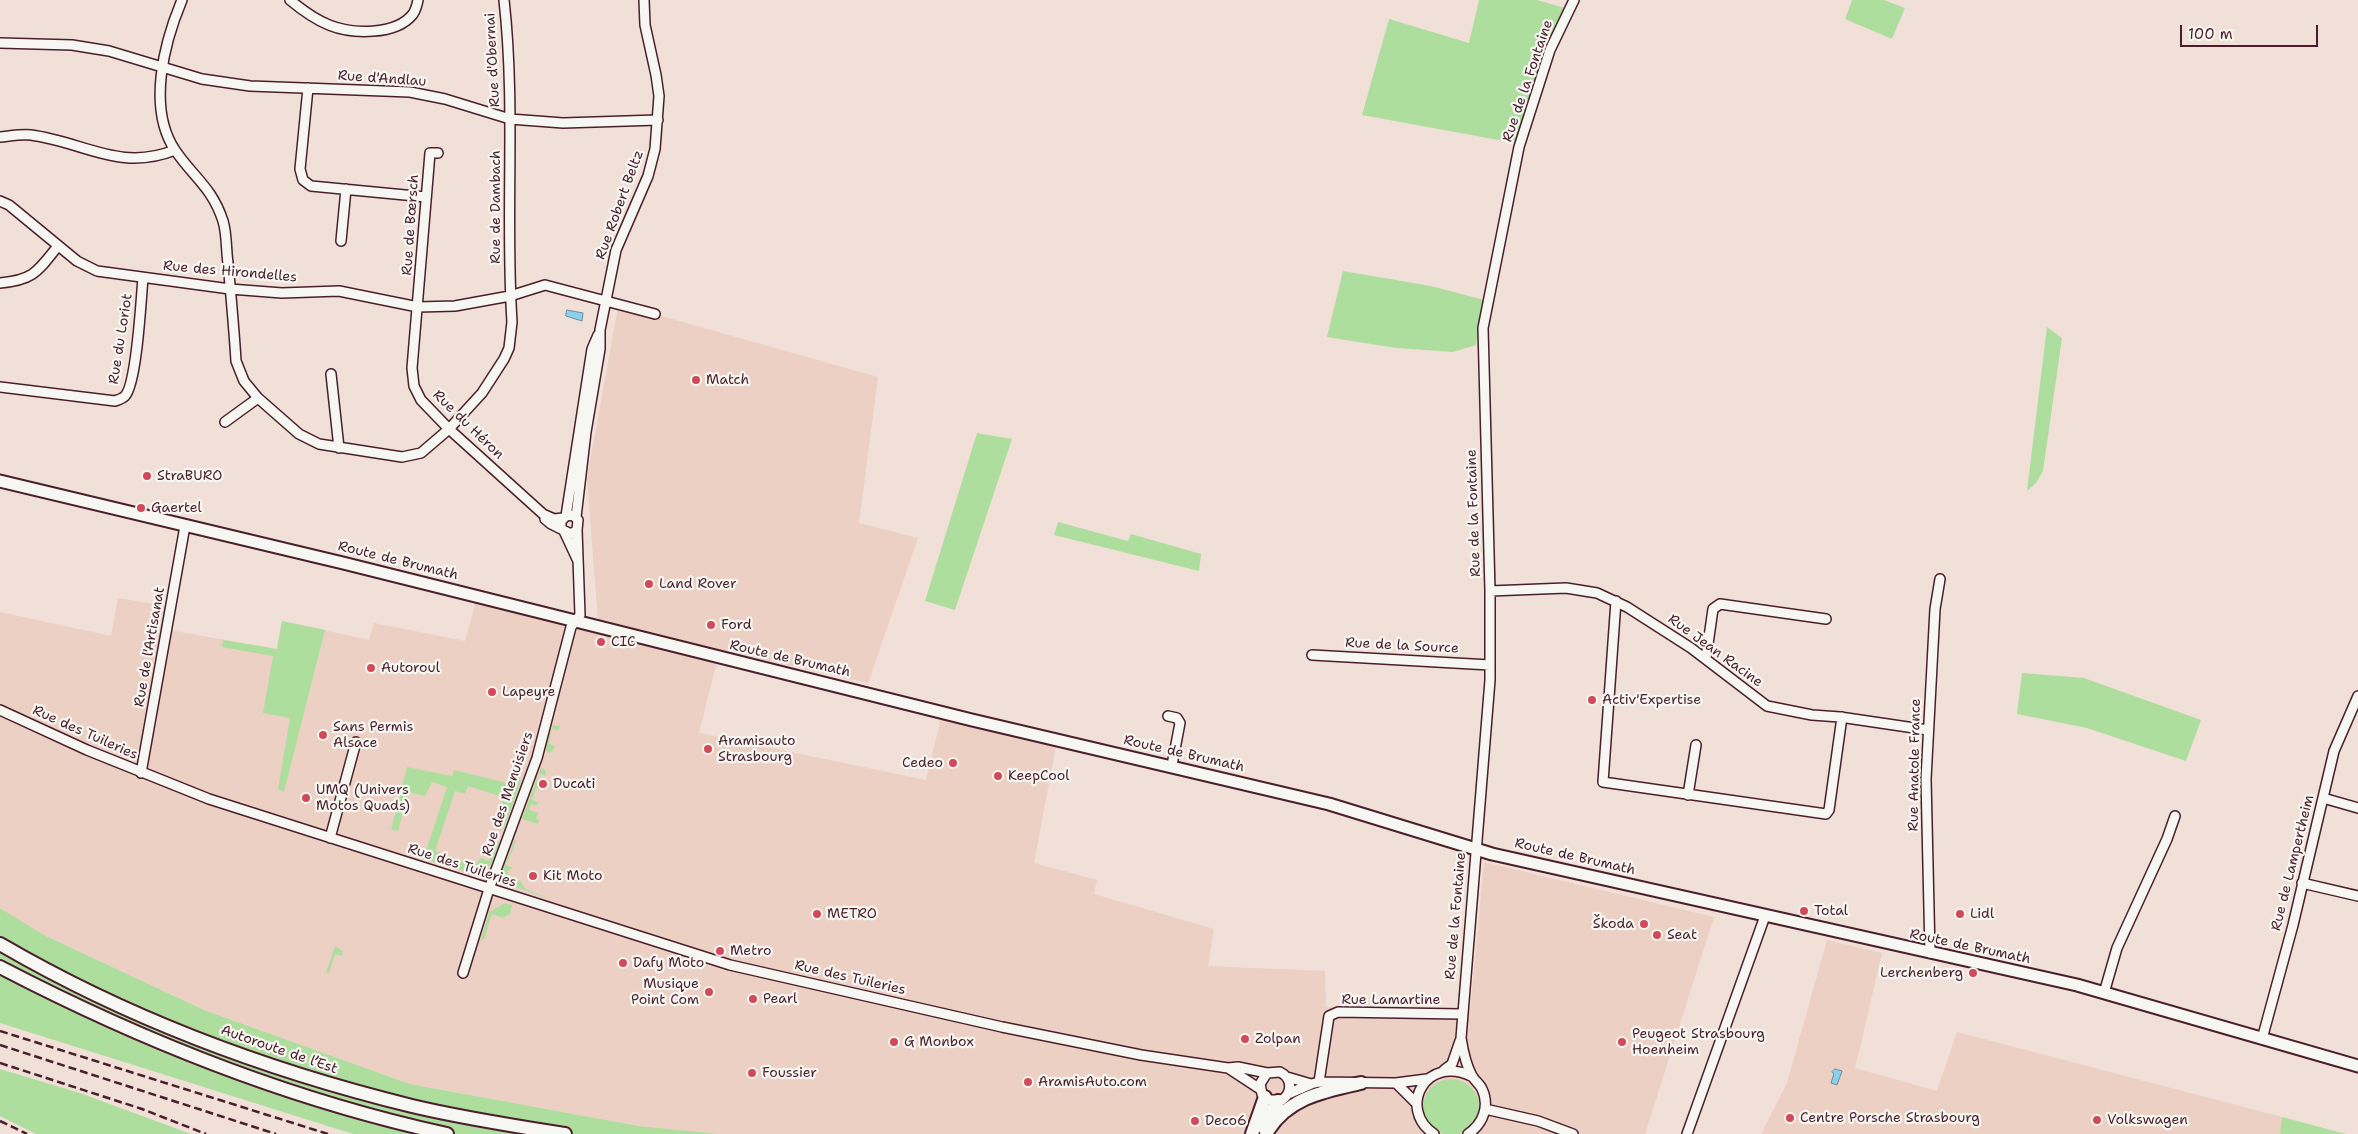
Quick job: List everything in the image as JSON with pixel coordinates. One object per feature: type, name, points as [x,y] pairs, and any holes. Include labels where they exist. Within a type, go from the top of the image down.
[{"type":"highway","name":"Autoroute de l’Est","points":[[0,944],[66,979],[165,1026],[275,1066],[412,1106],[565,1134]]},
{"type":"highway","points":[[0,968],[106,1020],[212,1065],[332,1104],[406,1125],[447,1134]]},
{"type":"highway","points":[[1266,1134],[1276,1119],[1295,1103],[1330,1090],[1361,1083]]},
{"type":"highway","points":[[1252,1134],[1262,1093]]},
{"type":"highway","points":[[1261,1134],[1267,1118],[1283,1097]]},
{"type":"main road","name":"Route de Brumath","points":[[0,481],[576,621],[972,720],[1172,765],[1329,804],[1475,849],[2104,993],[2358,1066]]},
{"type":"street","name":"Rue de Dambach","points":[[182,0],[172,24],[162,68],[160,90],[165,128],[175,150],[209,190],[224,223],[236,361],[244,381],[258,398],[300,434],[319,444],[402,457],[421,453],[449,429],[482,393],[504,359],[509,348],[512,322],[510,296],[510,119]]},
{"type":"street","points":[[290,0],[306,13],[329,25],[348,31],[383,30],[404,22],[414,14],[418,0]]},
{"type":"street","name":"Rue d'Obernai","points":[[504,0],[510,119]]},
{"type":"street","name":"Rue Robert Beltz","points":[[576,621],[580,615],[581,608],[577,530],[579,523],[576,517],[585,441],[600,349],[600,330],[616,250],[648,176],[655,149],[658,120],[656,75],[645,25],[644,0]]},
{"type":"street","name":"Rue de la Fontaine","points":[[1427,1079],[1452,1064],[1460,1038],[1490,666],[1490,591],[1483,328],[1519,147],[1550,50],[1574,0]]},
{"type":"street","name":"Rue d'Andlau","points":[[0,43],[72,45],[109,51],[162,68],[202,78],[250,86],[410,92],[445,98],[510,119],[563,123],[658,120]]},
{"type":"street","points":[[308,88],[300,169],[303,180],[311,186],[426,196]]},
{"type":"street","points":[[0,136],[29,135],[116,158],[135,159],[175,150]]},
{"type":"street","name":"Rue de Bœrsch","points":[[418,307],[430,153],[438,153]]},
{"type":"street","points":[[342,241],[346,189]]},
{"type":"street","points":[[0,195],[0,201]]},
{"type":"street","name":"Rue des Hirondelles","points":[[0,201],[77,261],[97,271],[230,289],[282,293],[339,291],[418,307],[454,306],[510,296],[545,285],[654,314]]},
{"type":"street","points":[[0,283],[22,281],[37,272],[58,246]]},
{"type":"street","name":"Rue du Loriot","points":[[0,387],[115,401],[125,396],[130,385],[134,365],[143,278]]},
{"type":"street","name":"Rue du Héron","points":[[418,307],[412,368],[414,386],[421,400],[449,429],[543,514],[547,521],[563,530]]},
{"type":"street","name":"Rue Robert Beltz","points":[[578,562],[563,530],[564,517],[592,349],[600,330]]},
{"type":"street","points":[[331,374],[339,448]]},
{"type":"street","points":[[225,422],[258,398]]},
{"type":"street","points":[[543,514],[554,519],[576,517]]},
{"type":"street","name":"Rue de l'Artisanat","points":[[141,773],[185,526]]},
{"type":"street","points":[[563,530],[571,534],[577,530]]},
{"type":"street","name":"Rue Anatole France","points":[[1930,953],[1926,779],[1935,609],[1940,579]]},
{"type":"street","name":"Rue Jean Racine","points":[[1490,591],[1576,589],[1597,592],[1616,601],[1706,658],[1767,706],[1812,715],[1842,717],[1928,730]]},
{"type":"street","points":[[1616,601],[1603,782],[1826,814],[1829,810],[1842,717]]},
{"type":"street","points":[[1706,658],[1713,610],[1720,604],[1826,619]]},
{"type":"street","name":"Rue des Menuisiers","points":[[463,973],[490,889],[537,758],[571,627],[576,621]]},
{"type":"street","name":"Rue de la Source","points":[[1312,655],[1490,666]]},
{"type":"street","name":"Rue de Lampertheim","points":[[2262,1038],[2334,751],[2358,696]]},
{"type":"street","name":"Rue des Tuileries","points":[[0,710],[141,773],[209,799],[730,965],[1002,1027],[1142,1055],[1228,1068],[1238,1067],[1268,1073],[1280,1072],[1287,1077],[1315,1083],[1396,1084],[1427,1079]]},
{"type":"street","points":[[1168,716],[1177,718],[1180,723],[1172,765]]},
{"type":"street","points":[[330,838],[356,742]]},
{"type":"street","points":[[1688,795],[1696,745]]},
{"type":"street","points":[[2323,798],[2358,808]]},
{"type":"street","points":[[2104,993],[2117,948],[2167,838],[2175,816]]},
{"type":"street","points":[[2302,883],[2358,896]]},
{"type":"street","points":[[1687,1134],[1765,916]]},
{"type":"street","name":"Rue Lamartine","points":[[1315,1083],[1329,1016],[1338,1012],[1461,1014]]},
{"type":"street","name":"Rue de la Fontaine","points":[[1460,1038],[1473,1077],[1485,1096],[1485,1109]]},
{"type":"street","name":"Rue des Tuileries","points":[[1228,1068],[1262,1093],[1283,1097],[1315,1083]]},
{"type":"street","points":[[1442,1071],[1460,1071],[1473,1077]]},
{"type":"street","points":[[1262,1093],[1262,1079],[1268,1073]]},
{"type":"street","points":[[1283,1097],[1290,1085],[1287,1077]]},
{"type":"street","points":[[1427,1079],[1420,1090],[1416,1103],[1424,1126],[1434,1134]]},
{"type":"street","points":[[1396,1084],[1416,1103]]},
{"type":"street","points":[[1469,1134],[1482,1121],[1485,1109],[1538,1121],[1573,1134]]},
{"type":"shaded area","points":[[618,307],[665,317],[878,377],[859,523],[918,538],[868,683],[720,650],[699,733],[926,780],[941,718],[1056,746],[1034,863],[1097,880],[1094,894],[1214,929],[1208,966],[1325,971],[1326,1007],[1470,1011],[1484,862],[1714,917],[1645,1134],[719,1134],[639,1126],[410,1084],[204,1010],[44,935],[0,908],[0,612],[111,636],[118,598],[165,606],[163,629],[277,649],[282,621],[369,640],[374,623],[465,641],[476,601],[598,621],[587,478]]},
{"type":"shaded area","points":[[1827,940],[1882,953],[1855,1068],[1937,1091],[1957,1032],[2282,1117],[2280,1134],[1761,1134],[1787,1083]]},
{"type":"green space","points":[[1479,0],[1537,0],[1565,8],[1546,48],[1515,143],[1362,115],[1389,19],[1469,43]]},
{"type":"green space","points":[[1852,0],[1884,0],[1905,8],[1892,39],[1845,19]]},
{"type":"green space","points":[[1343,271],[1431,286],[1484,300],[1476,345],[1453,352],[1396,348],[1327,337]]},
{"type":"green space","points":[[2047,327],[2062,338],[2043,471],[2036,483],[2027,491]]},
{"type":"green space","points":[[977,433],[1012,439],[955,610],[925,601]]},
{"type":"green space","points":[[1058,522],[1128,541],[1131,534],[1201,554],[1199,571],[1054,535]]},
{"type":"green space","points":[[282,621],[325,630],[284,792],[278,789],[290,718],[263,713],[273,656],[222,647],[223,640],[277,649]]},
{"type":"green space","points":[[2022,673],[2084,678],[2201,720],[2186,761],[2087,728],[2017,714]]},
{"type":"green space","points":[[553,725],[560,726],[559,730],[552,729],[549,744],[555,746],[552,752],[548,753],[545,748]]},
{"type":"green space","points":[[407,767],[452,776],[454,770],[511,784],[515,773],[519,775],[521,782],[504,828],[501,830],[494,828],[502,829],[509,810],[500,806],[503,797],[468,786],[465,794],[455,791],[435,851],[460,860],[470,866],[476,864],[481,858],[489,861],[496,843],[490,840],[491,838],[499,843],[491,865],[473,874],[421,858],[426,851],[447,787],[432,782],[425,796],[408,792],[398,831],[391,830]]},
{"type":"green space","points":[[541,768],[545,770],[546,776],[539,774],[537,784],[543,786],[542,789],[536,788],[532,800],[538,802],[537,806],[531,804],[529,810],[538,813],[536,819],[539,820],[538,824],[522,819]]},
{"type":"green space","points":[[515,839],[516,842],[506,865],[513,868],[507,871],[513,883],[520,880],[525,889],[553,900],[512,886],[503,869]]},
{"type":"green space","points":[[505,903],[512,905],[510,914],[503,918],[492,914],[484,940],[481,939],[489,912]]},
{"type":"green space","points":[[0,908],[44,935],[204,1010],[410,1084],[639,1126],[719,1134],[353,1134],[0,1023]]},
{"type":"green space","points":[[335,946],[343,951],[342,956],[335,954],[329,973],[326,973]]},
{"type":"green space","points":[[0,1069],[80,1093],[191,1134],[36,1134],[0,1116]]},
{"type":"green space","points":[[1445,1079],[1457,1079],[1467,1083],[1475,1091],[1479,1107],[1475,1123],[1467,1131],[1457,1135],[1445,1135],[1435,1131],[1427,1123],[1423,1113],[1423,1101],[1427,1091],[1435,1083]]},
{"type":"green space","points":[[2282,1117],[2346,1134],[2280,1134]]},
{"type":"water","points":[[567,310],[583,313],[582,321],[566,316]]},
{"type":"water","points":[[1835,1069],[1842,1071],[1837,1085],[1831,1083],[1834,1074],[1832,1072]]},
{"type":"railway","points":[[0,1031],[328,1134]]},
{"type":"railway","points":[[0,1045],[276,1134]]},
{"type":"railway","points":[[0,1063],[142,1109],[206,1134]]},
{"type":"railway","points":[[0,1121],[27,1134]]},
{"type":"place","name":"Match","points":[[696,380]]},
{"type":"place","name":"StraBURO","points":[[147,476]]},
{"type":"place","name":"Gaertel","points":[[141,508]]},
{"type":"place","name":"Land Rover","points":[[649,584]]},
{"type":"place","name":"Ford","points":[[711,625]]},
{"type":"place","name":"CIC","points":[[601,642]]},
{"type":"place","name":"Autoroul","points":[[371,668]]},
{"type":"place","name":"Lapeyre","points":[[492,692]]},
{"type":"place","name":"Activ'Expertise","points":[[1592,700]]},
{"type":"place","name":"Sans Permis Alsace","points":[[323,735]]},
{"type":"place","name":"Aramisauto Strasbourg","points":[[708,749]]},
{"type":"place","name":"Cedeo","points":[[953,763]]},
{"type":"place","name":"KeepCool","points":[[998,776]]},
{"type":"place","name":"Ducati","points":[[543,784]]},
{"type":"place","name":"UMQ (Univers Motos Quads)","points":[[306,798]]},
{"type":"place","name":"Kit Moto","points":[[533,876]]},
{"type":"place","name":"Total","points":[[1804,911]]},
{"type":"place","name":"METRO","points":[[817,914]]},
{"type":"place","name":"Lidl","points":[[1960,914]]},
{"type":"place","name":"Škoda","points":[[1644,924]]},
{"type":"place","name":"Seat","points":[[1657,935]]},
{"type":"place","name":"Metro","points":[[720,951]]},
{"type":"place","name":"Dafy Moto","points":[[623,963]]},
{"type":"place","name":"Lerchenberg","points":[[1973,973]]},
{"type":"place","name":"Musique Point Com","points":[[709,992]]},
{"type":"place","name":"Pearl","points":[[753,999]]},
{"type":"place","name":"Zolpan","points":[[1245,1039]]},
{"type":"place","name":"G Monbox","points":[[894,1042]]},
{"type":"place","name":"Peugeot Strasbourg Hoenheim","points":[[1622,1042]]},
{"type":"place","name":"Foussier","points":[[752,1073]]},
{"type":"place","name":"AramisAuto.com","points":[[1028,1082]]},
{"type":"place","name":"Centre Porsche Strasbourg","points":[[1790,1118]]},
{"type":"place","name":"Volkswagen","points":[[2097,1120]]},
{"type":"place","name":"Deco6","points":[[1195,1121]]}]
